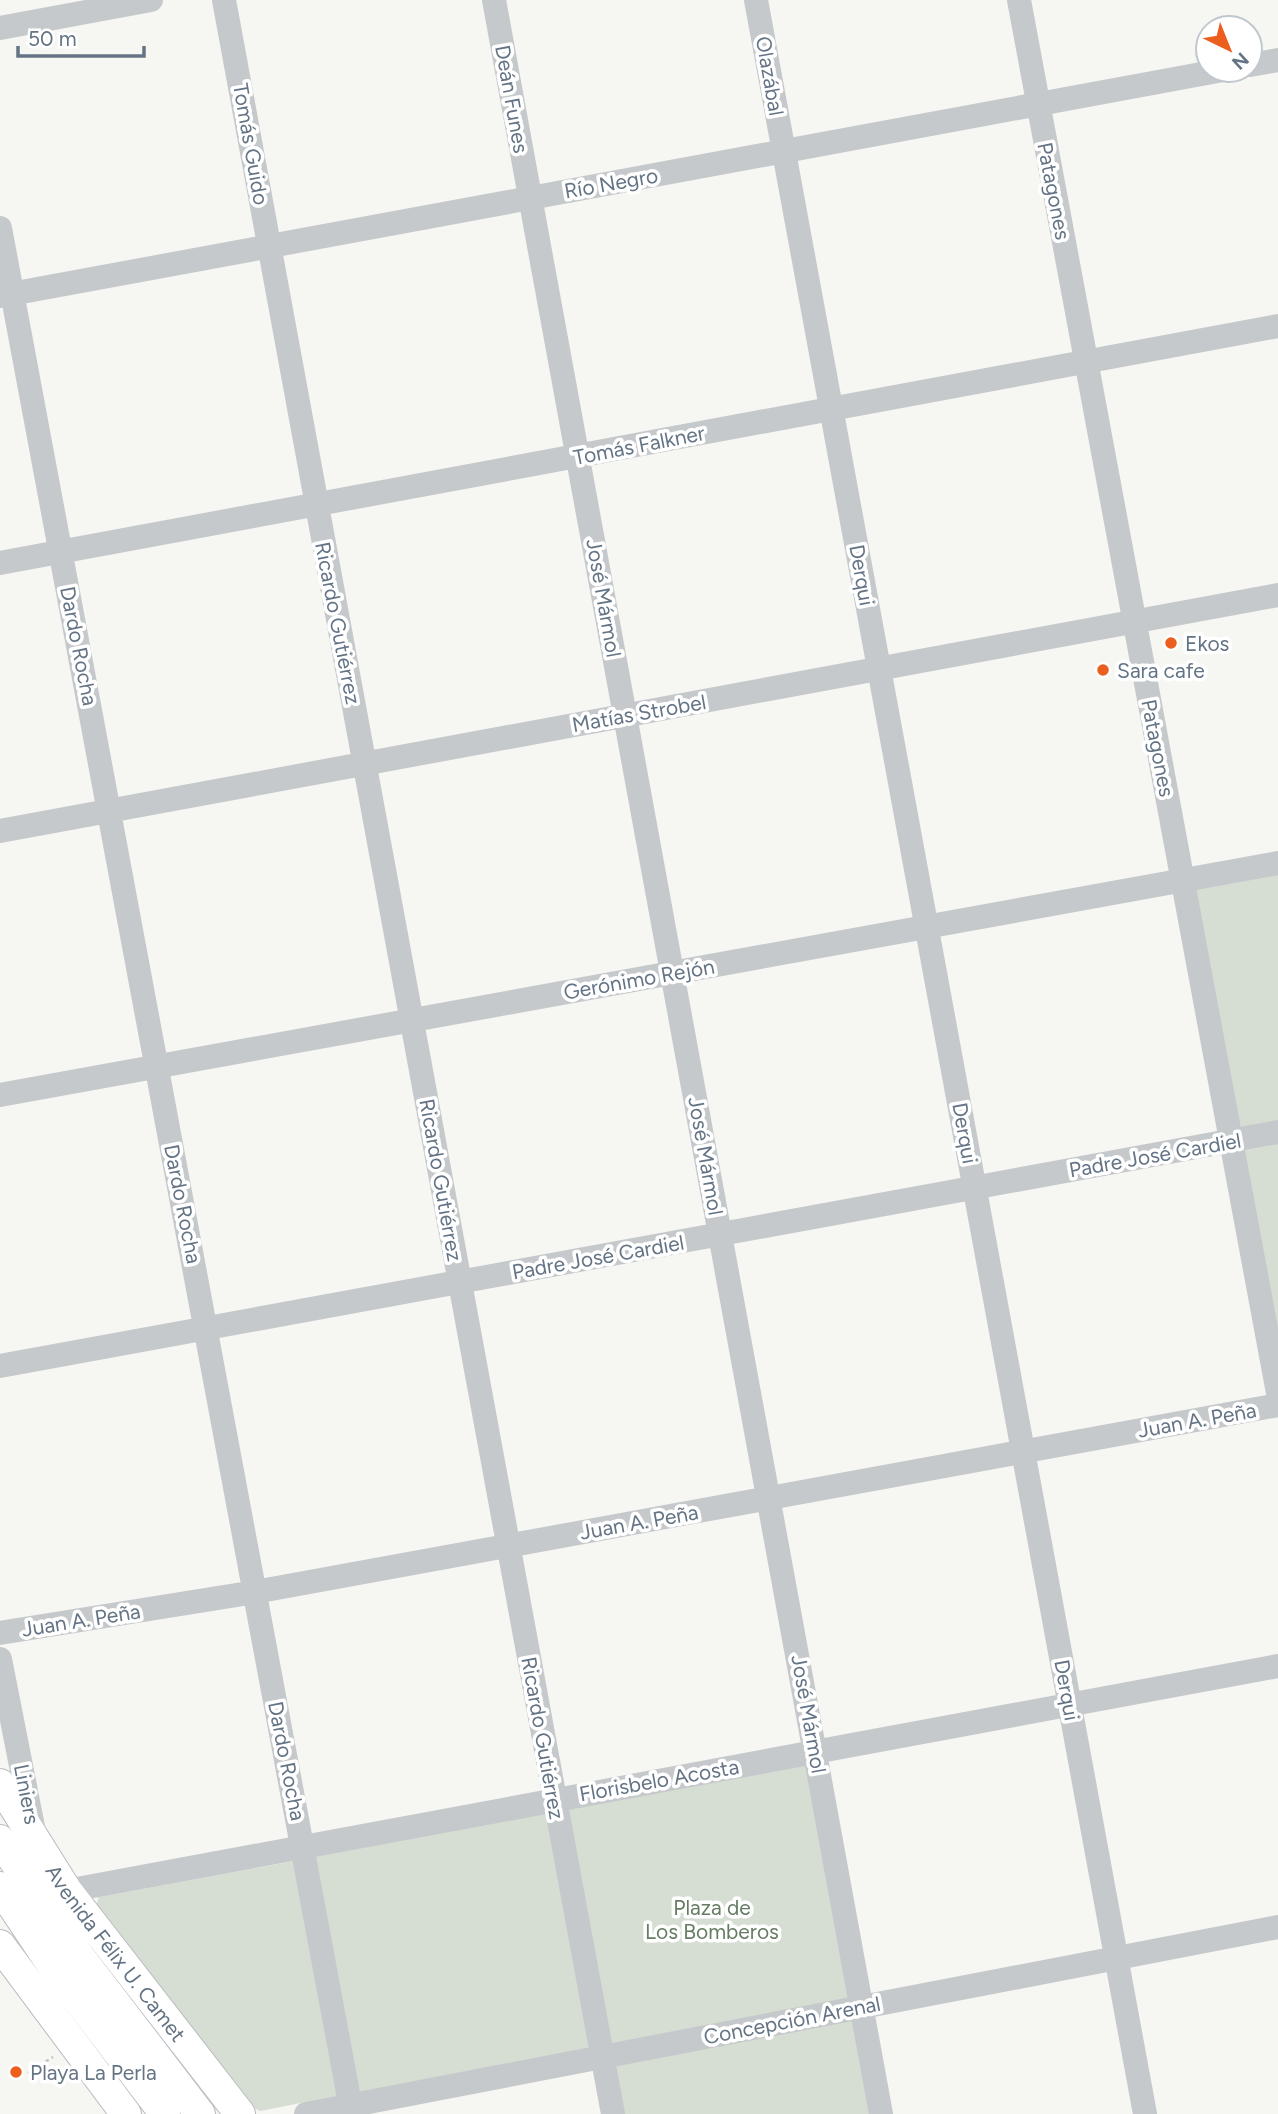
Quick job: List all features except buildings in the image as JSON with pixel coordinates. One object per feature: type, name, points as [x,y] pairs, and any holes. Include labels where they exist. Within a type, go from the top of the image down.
[{"type":"main road","name":"Avenida Félix U. Camet","points":[[0,1784],[37,1846],[23,1896]]},
{"type":"main road","name":"Avenida Félix U. Camet","points":[[0,1840],[23,1896],[84,2007],[165,2114]]},
{"type":"main road","name":"Avenida Félix U. Camet","points":[[23,1896],[79,1957],[200,2114]]},
{"type":"main road","name":"Avenida Félix U. Camet","points":[[23,1896],[240,2114]]},
{"type":"main road","points":[[0,1945],[126,2114]]},
{"type":"main road","points":[[29,1986],[84,2007]]},
{"type":"street","points":[[0,28],[151,0]]},
{"type":"street","name":"Tomás Guido","points":[[224,0],[270,246]]},
{"type":"street","name":"Deán Funes","points":[[494,0],[530,198]]},
{"type":"street","name":"Olazábal","points":[[756,0],[784,151]]},
{"type":"street","name":"Patagones","points":[[1019,0],[1278,1393]]},
{"type":"street","name":"Río Negro","points":[[6,295],[1194,75]]},
{"type":"street","name":"Derqui","points":[[784,151],[1145,2114]]},
{"type":"street","name":"José Mármol","points":[[530,198],[881,2114]]},
{"type":"street","name":"Dardo Rocha","points":[[0,228],[6,295],[61,552],[352,2110]]},
{"type":"street","name":"Ricardo Gutiérrez","points":[[270,246],[613,2114]]},
{"type":"street","name":"Tomás Falkner","points":[[0,563],[1278,326]]},
{"type":"street","name":"Matías Strobel","points":[[0,831],[1278,595]]},
{"type":"street","name":"Gerónimo Rejón","points":[[0,1095],[1278,863]]},
{"type":"street","name":"Padre José Cardiel","points":[[0,1366],[1278,1132]]},
{"type":"street","name":"Juan A. Peña","points":[[0,1633],[255,1592],[1278,1405]]},
{"type":"street","name":"Liniers","points":[[0,1659],[37,1846]]},
{"type":"street","name":"Florisbelo Acosta","points":[[23,1896],[1278,1666]]},
{"type":"street","name":"Concepción Arenal","points":[[306,2114],[352,2110],[602,2057],[1278,1927]]},
{"type":"path","points":[[28,2073],[62,2051]]},
{"type":"green space","points":[[1278,872],[1278,1124],[1238,1132],[1192,889]]},
{"type":"green space","points":[[1278,1144],[1278,1340],[1242,1151]]},
{"type":"green space","name":"Plaza de Los Bomberos","points":[[813,1760],[877,2114],[618,2114],[560,1801]]},
{"type":"green space","points":[[548,1811],[593,2049],[360,2092],[315,1855]]},
{"type":"green space","points":[[294,1861],[337,2096],[260,2111],[252,2107],[94,1910],[99,1897]]},
{"type":"place","name":"Ekos","points":[[1171,643]]},
{"type":"place","name":"Sara cafe","points":[[1103,670]]},
{"type":"place","name":"Playa La Perla","points":[[16,2072]]}]
